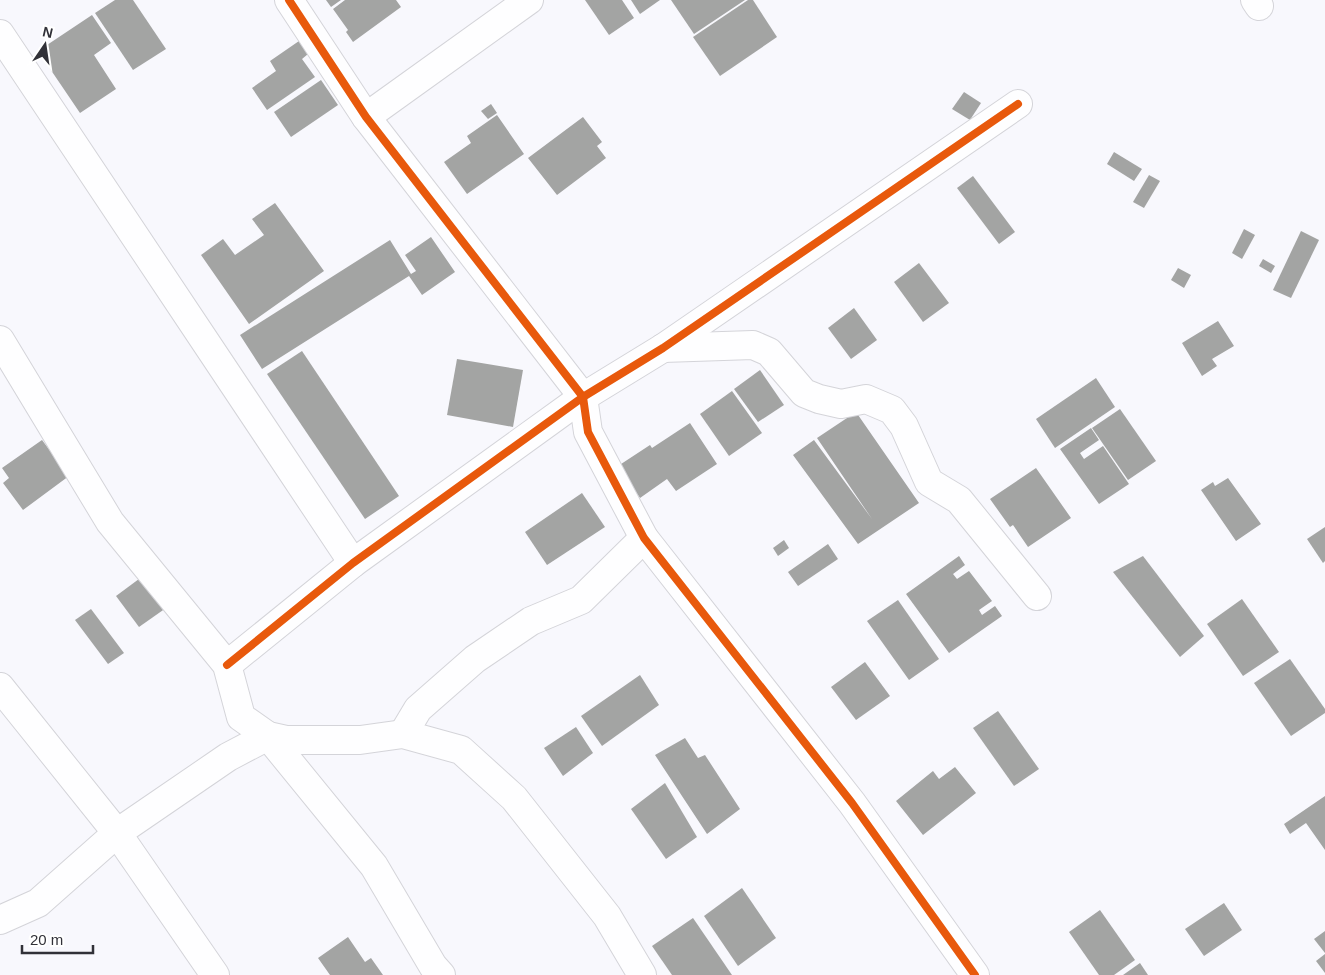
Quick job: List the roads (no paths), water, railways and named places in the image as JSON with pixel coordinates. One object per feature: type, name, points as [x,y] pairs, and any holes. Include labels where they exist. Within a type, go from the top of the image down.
[{"type":"street","points":[[289,0],[366,117],[583,397],[588,432],[644,538],[852,802],[975,975]]},
{"type":"street","points":[[366,117],[529,0]]},
{"type":"street","points":[[0,34],[353,563]]},
{"type":"street","points":[[226,665],[353,563],[583,397],[663,348],[1018,104]]},
{"type":"street","points":[[0,340],[110,522],[226,665],[242,718],[268,736],[374,866],[433,966],[441,975]]},
{"type":"street","points":[[663,348],[753,345],[769,352],[804,392],[819,399],[841,404],[866,399],[892,410],[904,426],[929,482],[959,500],[1037,596]]},
{"type":"street","points":[[403,734],[418,709],[474,659],[531,621],[581,600],[644,538]]},
{"type":"street","points":[[0,687],[117,833],[215,975]]},
{"type":"street","points":[[0,920],[38,903],[117,833],[228,756],[268,736],[286,740],[360,740],[403,734],[461,750],[514,798],[607,916],[642,975]]}]
